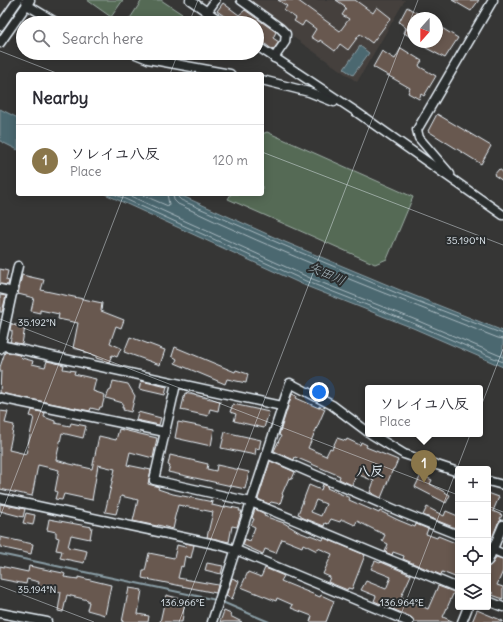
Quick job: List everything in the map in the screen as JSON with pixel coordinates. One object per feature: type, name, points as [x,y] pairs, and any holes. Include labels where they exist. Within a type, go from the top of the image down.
[{"type":"street","points":[[0,26],[18,0]]},
{"type":"street","points":[[190,0],[213,16]]},
{"type":"street","points":[[207,12],[215,1],[214,0]]},
{"type":"street","points":[[241,0],[263,16]]},
{"type":"street","points":[[458,183],[419,138],[417,130],[492,0]]},
{"type":"street","points":[[19,16],[28,2],[47,16]]},
{"type":"street","points":[[264,17],[286,34],[285,42],[274,58]]},
{"type":"street","points":[[0,43],[16,20]]},
{"type":"street","points":[[264,51],[355,111],[503,215]]},
{"type":"street","points":[[153,60],[219,72]]},
{"type":"street","points":[[264,80],[303,90],[355,111]]},
{"type":"street","points":[[303,90],[308,90],[310,87],[308,81]]},
{"type":"street","points":[[18,266],[0,346],[282,406]]},
{"type":"street","points":[[0,289],[13,292]]},
{"type":"street","points":[[212,622],[290,383],[332,405],[365,430]]},
{"type":"street","points":[[176,384],[154,480],[251,502],[455,587]]},
{"type":"street","points":[[0,398],[165,432]]},
{"type":"street","points":[[376,437],[404,454],[455,471]]},
{"type":"street","points":[[267,454],[455,534]]},
{"type":"street","points":[[491,482],[503,485]]},
{"type":"street","points":[[0,498],[236,550],[409,622]]},
{"type":"street","points":[[491,546],[503,525]]},
{"type":"street","points":[[491,548],[503,554]]},
{"type":"street","points":[[491,602],[503,607]]},
{"type":"street","points":[[462,622],[467,610]]},
{"type":"street","points":[[0,613],[47,622]]},
{"type":"shaded area","points":[[246,0],[405,0],[357,82],[293,37],[292,32]]},
{"type":"green space","points":[[87,0],[123,0],[112,16]]},
{"type":"green space","points":[[142,0],[161,0],[182,14],[181,16],[132,16]]},
{"type":"green space","points":[[267,132],[413,197],[387,259],[375,264],[228,199],[230,196],[264,196],[264,133]]},
{"type":"water","points":[[360,46],[369,53],[353,75],[344,69]]},
{"type":"water","points":[[0,109],[16,117],[16,149],[0,141]]},
{"type":"water","name":"矢田川","points":[[109,196],[182,196],[285,242],[503,331],[503,367],[413,328],[306,286]]},
{"type":"building","points":[[278,0],[297,0],[340,31],[349,19],[342,15],[346,9],[344,7],[345,6],[336,0],[355,0],[373,13],[377,7],[391,18],[372,43],[360,34],[348,50],[340,44],[335,51],[320,40],[319,42],[311,37],[316,29],[305,21],[302,26],[294,21],[296,18],[284,10],[287,6]]},
{"type":"building","points":[[452,0],[479,0],[471,11]]},
{"type":"building","points":[[223,3],[239,15],[245,10],[253,16],[224,16],[217,11]]},
{"type":"building","points":[[407,7],[415,12],[407,12],[407,35],[404,33],[406,28],[399,22]]},
{"type":"building","points":[[264,23],[276,32],[273,38],[279,42],[273,50],[264,43]]},
{"type":"building","points":[[443,29],[458,38],[445,58],[426,48],[443,48]]},
{"type":"building","points":[[401,48],[422,61],[419,65],[420,67],[436,76],[424,96],[421,94],[419,99],[408,93],[410,88],[373,67],[382,51],[395,59]]},
{"type":"building","points":[[437,114],[491,146],[481,164],[428,131]]},
{"type":"building","points":[[499,169],[503,172],[503,181],[494,175]]},
{"type":"building","points":[[0,269],[8,271],[6,280],[9,281],[8,285],[0,284]]},
{"type":"building","points":[[22,275],[44,280],[41,290],[102,303],[101,311],[124,320],[121,328],[116,326],[110,343],[121,348],[117,357],[112,355],[109,362],[85,353],[85,351],[73,348],[78,323],[58,319],[59,314],[40,310],[40,313],[31,311],[34,298],[18,294]]},
{"type":"building","points":[[0,295],[6,296],[2,312],[0,312]]},
{"type":"building","points":[[11,324],[25,327],[22,344],[10,342],[12,334],[12,331],[10,330]]},
{"type":"building","points":[[130,337],[165,350],[160,365],[124,352]]},
{"type":"building","points":[[175,347],[235,372],[236,370],[248,374],[246,383],[227,379],[225,384],[175,363],[177,359],[172,356]]},
{"type":"building","points":[[5,352],[19,355],[22,358],[33,361],[32,364],[45,367],[47,361],[64,365],[63,369],[75,371],[74,374],[96,379],[93,391],[105,395],[102,407],[100,407],[99,410],[91,408],[90,411],[0,393],[0,367]]},
{"type":"building","points":[[113,381],[128,384],[135,396],[131,412],[123,410],[123,403],[106,398],[111,390]]},
{"type":"building","points":[[141,381],[167,387],[165,395],[139,389]]},
{"type":"building","points":[[185,393],[220,401],[218,411],[210,409],[208,416],[181,410]]},
{"type":"building","points":[[292,394],[297,396],[296,398],[325,409],[308,448],[326,456],[330,448],[332,449],[337,438],[346,441],[347,439],[360,445],[361,442],[367,445],[366,447],[398,460],[381,498],[370,492],[374,481],[357,474],[352,485],[339,479],[340,476],[295,457],[294,460],[274,451],[281,436],[279,435]]},
{"type":"building","points":[[233,404],[269,412],[264,428],[234,421],[236,414],[230,412]]},
{"type":"building","points":[[32,410],[45,413],[44,417],[55,421],[55,423],[70,426],[71,423],[86,426],[83,438],[62,433],[56,460],[92,469],[99,436],[116,440],[119,429],[157,438],[153,458],[130,452],[127,465],[151,470],[148,484],[159,487],[158,489],[173,494],[213,502],[212,505],[240,509],[239,511],[242,511],[237,527],[232,526],[229,542],[207,537],[213,512],[178,505],[173,529],[133,521],[138,500],[121,496],[116,514],[105,512],[115,469],[98,465],[92,500],[64,494],[62,500],[55,499],[59,470],[38,465],[32,496],[0,489],[0,411],[8,412],[5,423],[14,425],[9,450],[26,454],[34,417],[30,416]]},
{"type":"building","points":[[138,412],[161,418],[159,425],[136,420]]},
{"type":"building","points":[[178,422],[214,429],[211,446],[175,438]]},
{"type":"building","points":[[225,432],[261,440],[259,449],[256,448],[255,455],[221,448]]},
{"type":"building","points":[[170,455],[208,464],[207,469],[216,471],[217,465],[249,472],[245,489],[168,472],[170,466],[168,465]]},
{"type":"building","points":[[270,461],[295,472],[292,479],[289,478],[282,494],[280,504],[271,502],[269,504],[258,499]]},
{"type":"building","points":[[421,475],[432,480],[430,484],[450,495],[446,503],[415,487]]},
{"type":"building","points":[[323,484],[328,487],[327,488],[350,498],[349,500],[379,513],[380,511],[415,527],[416,524],[428,529],[426,534],[437,538],[438,536],[455,543],[455,577],[442,572],[441,575],[403,559],[404,556],[393,552],[392,555],[385,552],[388,544],[382,541],[385,535],[357,521],[355,525],[344,520],[341,520],[340,522],[331,519],[328,524],[325,523],[324,526],[301,517],[301,515],[298,514],[309,485],[321,490]],"holes":[[[316,500],[326,504],[321,516],[311,512]]]},
{"type":"building","points":[[491,494],[499,497],[493,511],[502,515],[500,519],[502,520],[498,523],[491,540]]},
{"type":"building","points":[[0,504],[25,509],[23,517],[0,511]]},
{"type":"building","points":[[427,507],[444,516],[446,511],[455,515],[455,528],[423,515]]},
{"type":"building","points":[[255,509],[265,514],[264,516],[284,523],[299,532],[323,540],[324,538],[365,555],[352,589],[348,588],[347,590],[328,582],[330,577],[323,574],[332,554],[318,548],[317,551],[303,544],[302,547],[282,539],[276,553],[265,549],[263,554],[243,545],[245,539],[250,541],[255,527],[251,525],[254,519],[252,518]]},
{"type":"building","points":[[26,513],[35,515],[33,525],[23,523]]},
{"type":"building","points":[[49,519],[92,527],[90,539],[71,535],[68,547],[87,551],[84,563],[60,558],[62,551],[56,550],[59,538],[56,537],[56,532],[47,530]]},
{"type":"building","points":[[0,537],[33,544],[31,554],[0,547]]},
{"type":"building","points":[[186,543],[194,545],[191,558],[185,556],[183,567],[181,566],[178,578],[218,585],[216,593],[142,578],[149,553],[174,558],[177,545],[185,547]]},
{"type":"building","points":[[496,557],[503,559],[503,571],[497,585],[503,587],[503,599],[492,595],[493,593],[491,592],[491,565]]},
{"type":"building","points":[[375,561],[381,562],[411,575],[401,597],[428,609],[438,586],[454,592],[443,617],[454,622],[414,622],[411,617],[374,601],[376,596],[361,590],[366,581],[386,589],[391,577],[371,569]]},
{"type":"building","points":[[207,563],[223,566],[221,574],[205,570]]},
{"type":"building","points":[[0,566],[28,572],[29,566],[63,573],[65,574],[64,577],[78,579],[78,577],[111,585],[105,615],[87,610],[88,600],[67,595],[63,612],[58,611],[61,592],[51,590],[46,591],[42,587],[38,587],[39,582],[27,579],[26,584],[0,579]]},
{"type":"building","points":[[265,568],[284,576],[281,581],[320,597],[321,595],[334,601],[326,622],[310,622],[312,616],[291,608],[293,605],[277,598],[276,601],[241,587],[248,572],[261,577]]},
{"type":"building","points":[[232,578],[239,581],[232,599],[226,596]]},
{"type":"building","points":[[129,588],[142,590],[138,614],[149,616],[148,622],[122,622]]},
{"type":"building","points":[[166,595],[185,600],[182,622],[160,622]]},
{"type":"building","points":[[477,610],[503,621],[503,622],[472,622]]},
{"type":"building","points":[[224,611],[231,614],[230,616],[242,622],[220,622]]},
{"type":"waterway","points":[[0,554],[216,600]]},
{"type":"waterway","points":[[220,601],[269,622]]},
{"type":"place","name":"ソレイユ八反","points":[[424,483]]},
{"type":"district","name":"八反","points":[[370,471]]}]
